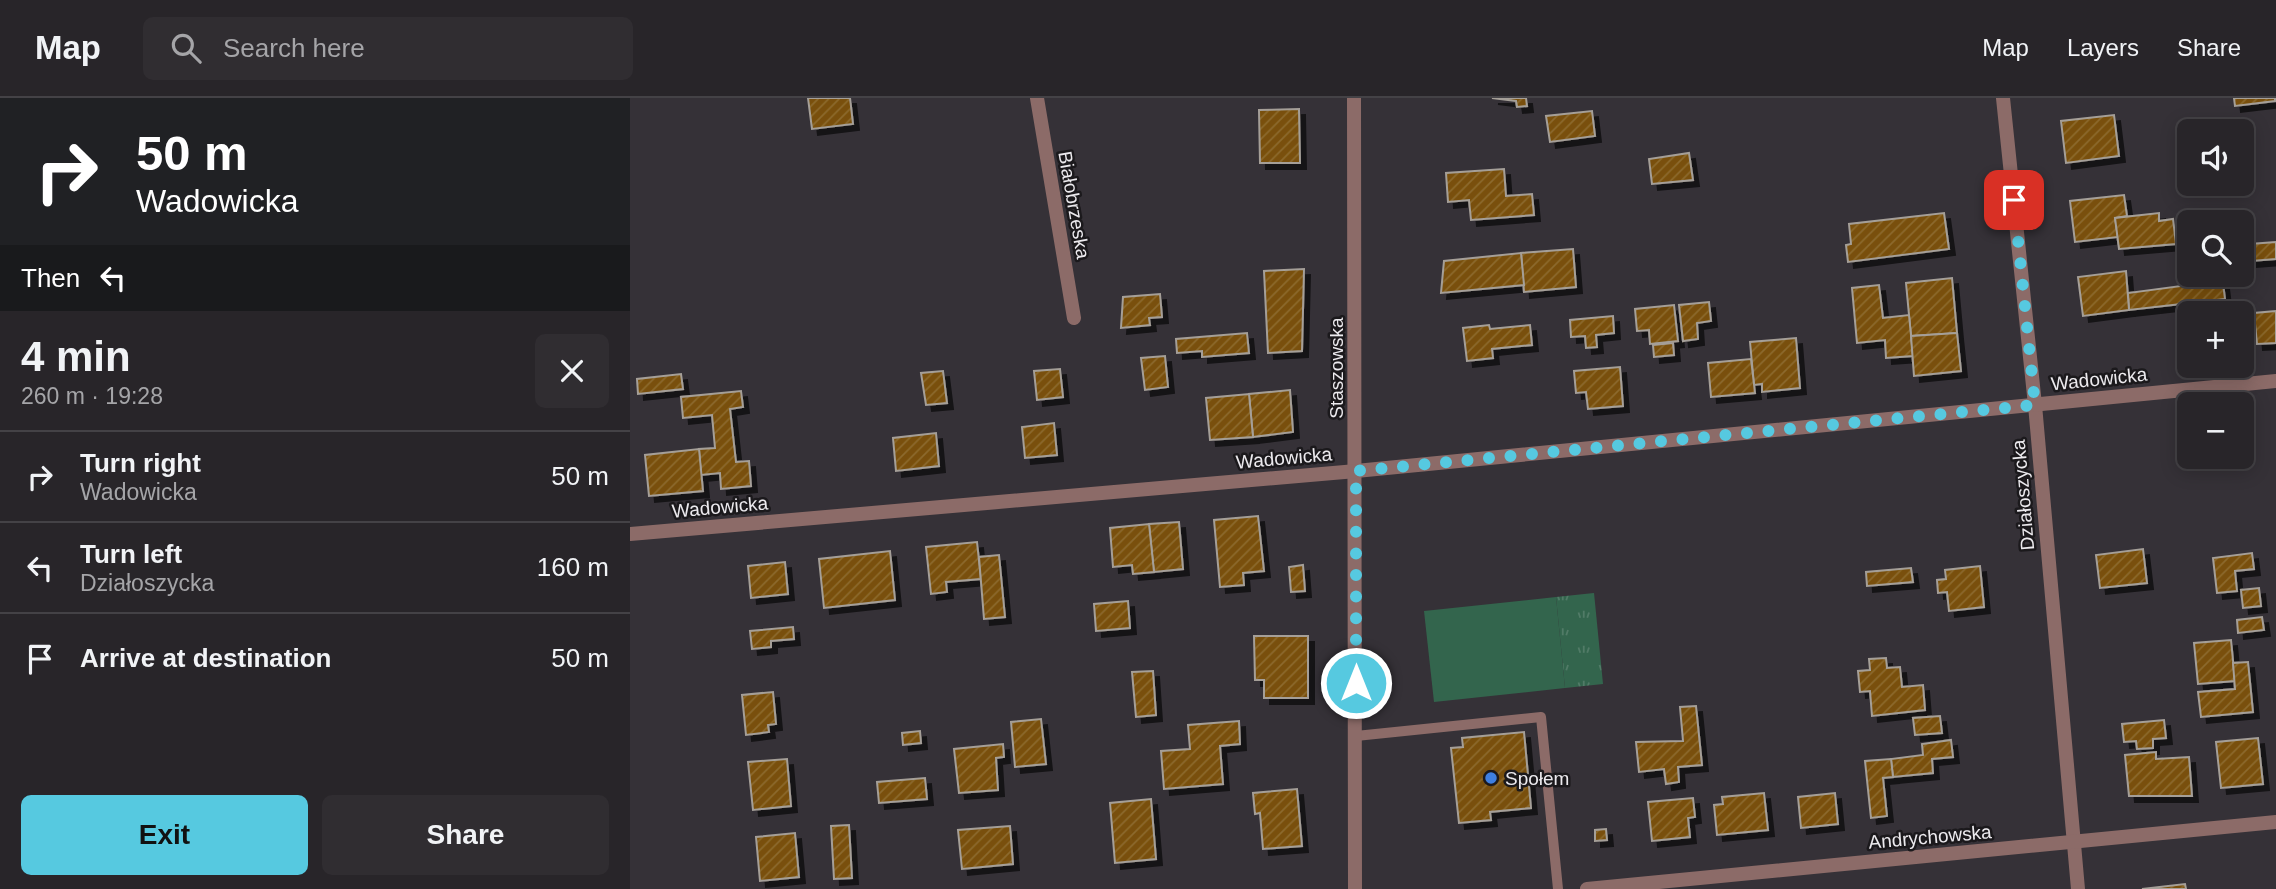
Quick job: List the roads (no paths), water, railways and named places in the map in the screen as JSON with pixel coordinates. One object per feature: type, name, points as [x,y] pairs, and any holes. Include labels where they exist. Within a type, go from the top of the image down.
[{"type":"street","name":"Białobrzeska","points":[[1037,98],[1074,318]]},
{"type":"street","name":"Staszowska","points":[[1354,98],[1356,889]]},
{"type":"street","name":"Działoszycka","points":[[2003,98],[2035,405],[2078,889]]},
{"type":"street","name":"Wadowicka","points":[[630,534],[1356,471],[2276,381]]},
{"type":"street","name":"Andrychowska","points":[[1587,889],[2276,822]]},
{"type":"lane","points":[[1356,736],[1541,717],[1558,889]]},
{"type":"place","name":"Społem","points":[[1491,778]]}]
